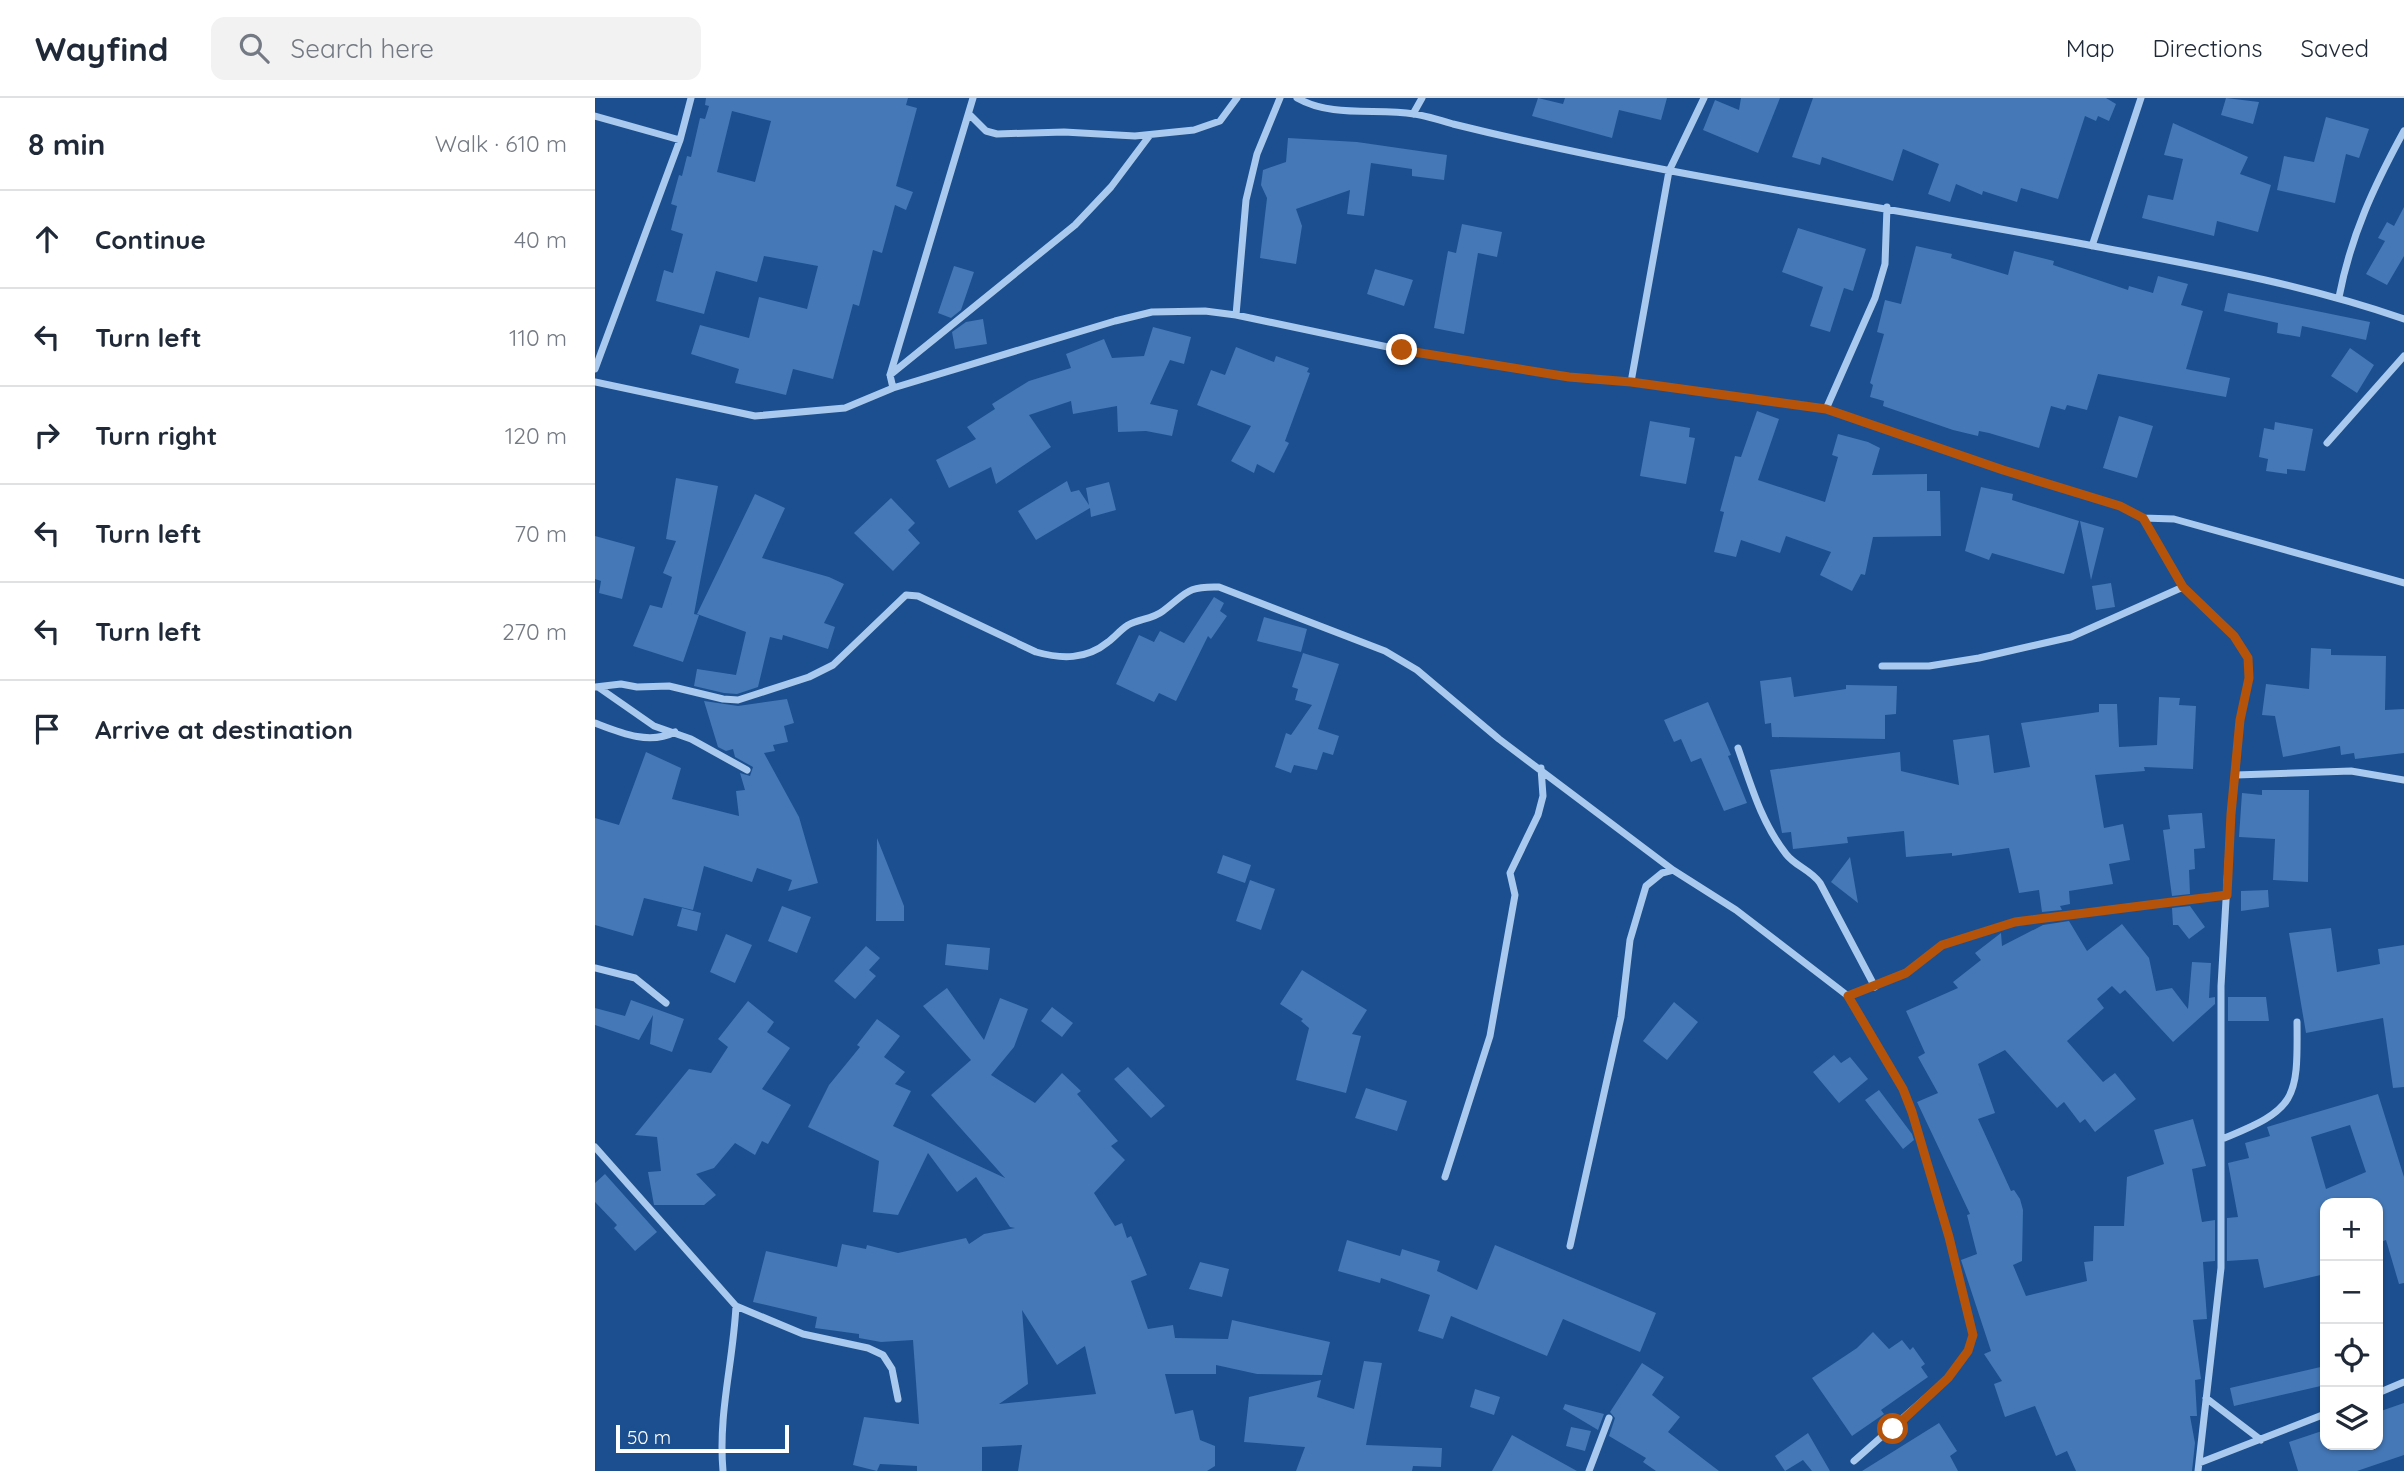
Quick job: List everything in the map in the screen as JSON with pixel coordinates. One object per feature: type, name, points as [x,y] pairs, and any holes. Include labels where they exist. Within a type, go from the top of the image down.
[{"type":"street","points":[[595,369],[680,140],[691,98]]},
{"type":"street","points":[[893,388],[890,375],[973,98]]},
{"type":"street","points":[[969,114],[986,131],[997,134],[1064,132],[1150,135],[1194,130],[1220,121],[1237,98]]},
{"type":"street","points":[[1236,315],[1246,200],[1257,154],[1280,98]]},
{"type":"street","points":[[1297,98],[1352,112],[1413,114],[1512,139],[1669,171],[1887,207],[2237,272],[2339,297],[2404,319]]},
{"type":"street","points":[[1413,114],[1422,98]]},
{"type":"street","points":[[1631,382],[1669,171],[1704,98]]},
{"type":"street","points":[[2092,246],[2141,98]]},
{"type":"street","points":[[595,116],[680,140]]},
{"type":"street","points":[[2339,297],[2348,251],[2359,220],[2404,131]]},
{"type":"street","points":[[890,375],[1075,225],[1111,187],[1150,135]]},
{"type":"street","points":[[1826,409],[1875,298],[1885,264],[1887,207]]},
{"type":"street","points":[[595,382],[755,416],[845,408],[893,388],[1115,320],[1151,313],[1205,311],[1402,350],[1569,377],[1631,382],[1826,409],[2003,470],[2120,506],[2143,518],[2174,519],[2404,583]]},
{"type":"street","points":[[2327,443],[2404,356]]},
{"type":"street","points":[[2143,518],[2183,587],[2234,636],[2248,658],[2249,678],[2240,720],[2231,814],[2221,986],[2221,1268],[2198,1467],[2320,1416]]},
{"type":"street","points":[[596,687],[621,684],[637,687],[669,686],[723,699],[738,699],[809,677],[832,665],[906,595],[918,596],[1036,652],[1056,657],[1083,655],[1096,650],[1130,624],[1164,611],[1175,598],[1201,587],[1219,587],[1385,651],[1417,670],[1499,739],[1673,870],[1736,909],[1848,996],[1903,1089],[1949,1237],[1973,1335],[1968,1351],[1948,1378],[1854,1461]]},
{"type":"street","points":[[1882,666],[1929,666],[2071,637],[2183,587]]},
{"type":"street","points":[[596,687],[655,726],[675,732],[747,769]]},
{"type":"street","points":[[595,723],[648,738],[664,737],[675,732]]},
{"type":"street","points":[[1738,748],[1762,817],[1788,857],[1812,873],[1820,883],[1875,986]]},
{"type":"street","points":[[1445,1177],[1490,1036],[1515,895],[1510,873],[1538,815],[1542,796],[1541,768]]},
{"type":"street","points":[[2236,775],[2351,771],[2404,780]]},
{"type":"street","points":[[1570,1245],[1621,1017],[1630,940],[1646,886],[1662,873],[1673,870]]},
{"type":"street","points":[[1848,996],[1906,973],[1942,945],[2015,922],[2227,895]]},
{"type":"street","points":[[595,968],[635,978],[666,1003]]},
{"type":"street","points":[[2222,1139],[2269,1120],[2292,1096],[2298,1065],[2297,1022]]},
{"type":"street","points":[[595,1147],[736,1306],[803,1334],[868,1348],[883,1356],[892,1369],[898,1399]]},
{"type":"street","points":[[723,1471],[722,1411],[734,1350],[736,1306]]},
{"type":"street","points":[[2383,1391],[2404,1382]]},
{"type":"street","points":[[2206,1398],[2261,1440]]},
{"type":"street","points":[[1589,1471],[1609,1418]]},
{"type":"building","points":[[706,98],[908,98],[906,105],[917,108],[896,186],[913,192],[906,210],[895,205],[882,253],[873,250],[859,306],[853,304],[833,379],[793,369],[786,395],[735,383],[739,369],[691,354],[700,325],[749,338],[759,297],[807,309],[818,266],[764,256],[757,282],[716,271],[704,314],[656,301],[664,270],[673,273],[683,234],[671,230],[677,206],[671,204],[687,156],[691,157],[700,118],[705,119],[709,106],[705,105]],"holes":[[[732,111],[771,121],[755,182],[717,172]]]},
{"type":"building","points":[[1538,98],[1563,104],[1565,98],[1667,98],[1661,120],[1619,110],[1612,138],[1532,116]]},
{"type":"building","points":[[1741,98],[1780,98],[1758,153],[1703,130],[1715,100],[1739,110]]},
{"type":"building","points":[[1813,98],[2106,98],[2116,104],[2109,121],[2098,116],[2096,121],[2085,116],[2058,199],[2021,188],[2017,202],[1983,191],[1982,195],[1956,184],[1950,202],[1928,194],[1939,164],[1903,149],[1893,181],[1822,157],[1820,165],[1792,157]]},
{"type":"building","points":[[2226,98],[2259,102],[2253,124],[2221,115]]},
{"type":"building","points":[[2326,117],[2369,129],[2359,158],[2346,154],[2335,203],[2277,190],[2284,156],[2314,162]]},
{"type":"building","points":[[2173,123],[2248,157],[2240,174],[2271,185],[2258,232],[2217,221],[2214,236],[2142,218],[2148,195],[2173,200],[2183,159],[2164,155]]},
{"type":"building","points":[[1288,138],[1357,142],[1447,155],[1444,180],[1412,176],[1412,169],[1371,163],[1364,216],[1347,214],[1350,190],[1296,209],[1302,226],[1296,264],[1260,258],[1267,198],[1261,185],[1263,170],[1286,162]]},
{"type":"building","points":[[2404,207],[2404,256],[2387,285],[2366,274],[2385,241],[2378,238],[2387,222],[2394,226]]},
{"type":"building","points":[[1462,224],[1502,232],[1497,257],[1478,253],[1464,334],[1434,328],[1448,251],[1456,253]]},
{"type":"building","points":[[1798,228],[1866,249],[1853,291],[1844,288],[1830,332],[1810,326],[1823,287],[1782,272]]},
{"type":"building","points":[[1916,246],[1952,254],[1951,258],[2008,275],[2014,251],[2054,261],[2053,265],[2128,290],[2129,286],[2153,293],[2158,276],[2188,284],[2181,305],[2203,311],[2186,369],[2230,378],[2226,397],[2098,374],[2087,410],[2067,405],[2065,410],[2051,406],[2039,448],[1989,433],[1979,431],[1978,436],[1953,430],[1883,406],[1884,401],[1870,397],[1873,385],[1870,383],[1884,334],[1877,332],[1885,300],[1901,304]]},
{"type":"building","points":[[954,266],[974,272],[961,310],[951,318],[938,313]]},
{"type":"building","points":[[1375,269],[1413,280],[1404,306],[1367,294]]},
{"type":"building","points":[[2228,293],[2370,322],[2366,340],[2302,326],[2300,337],[2277,333],[2278,323],[2224,311]]},
{"type":"building","points":[[983,319],[987,344],[955,349],[952,332],[966,322]]},
{"type":"building","points":[[1153,327],[1191,337],[1184,364],[1170,360],[1150,404],[1178,410],[1172,436],[1146,431],[1118,432],[1117,406],[1073,414],[1071,401],[1029,415],[1051,447],[996,484],[991,467],[949,488],[936,460],[976,439],[967,427],[995,409],[992,404],[1029,381],[1071,368],[1066,354],[1104,339],[1112,358],[1144,356]]},
{"type":"building","points":[[1236,347],[1274,362],[1276,356],[1309,368],[1307,372],[1310,373],[1285,441],[1289,443],[1274,473],[1257,464],[1254,473],[1231,461],[1251,426],[1197,405],[1211,370],[1225,375]]},
{"type":"building","points":[[2350,348],[2374,365],[2357,393],[2331,376]]},
{"type":"building","points":[[1757,411],[1779,419],[1758,480],[1825,502],[1838,457],[1832,455],[1838,434],[1868,442],[1880,448],[1872,475],[1927,474],[1927,491],[1940,491],[1941,536],[1873,537],[1865,575],[1861,574],[1852,591],[1820,575],[1831,552],[1786,536],[1780,553],[1741,540],[1736,557],[1714,552],[1724,512],[1720,511],[1735,456],[1741,457]]},
{"type":"building","points":[[2119,416],[2153,426],[2137,478],[2103,468]]},
{"type":"building","points":[[1650,421],[1690,428],[1689,437],[1695,438],[1686,484],[1640,476]]},
{"type":"building","points":[[2275,422],[2313,429],[2305,471],[2287,469],[2287,474],[2266,471],[2268,459],[2259,457],[2264,428],[2274,430]]},
{"type":"building","points":[[676,478],[718,486],[694,614],[699,615],[683,662],[633,646],[650,605],[662,608],[672,577],[663,573],[676,541],[666,539]]},
{"type":"building","points":[[1067,481],[1071,492],[1079,490],[1089,505],[1086,488],[1109,482],[1116,510],[1091,517],[1090,508],[1036,540],[1018,511]]},
{"type":"building","points":[[1981,487],[2013,494],[2012,500],[2079,521],[2064,574],[1992,553],[1989,560],[1965,551]]},
{"type":"building","points":[[755,494],[785,508],[762,558],[829,577],[844,584],[824,623],[835,627],[828,649],[783,635],[782,640],[770,637],[758,687],[737,694],[694,686],[697,669],[736,675],[746,632],[697,614]]},
{"type":"building","points":[[891,498],[915,523],[908,530],[920,543],[893,571],[854,533]]},
{"type":"building","points":[[2080,521],[2104,528],[2091,580]]},
{"type":"building","points":[[595,536],[635,547],[622,599],[599,593],[601,581],[595,579]]},
{"type":"building","points":[[2111,583],[2115,607],[2096,610],[2092,586]]},
{"type":"building","points":[[1214,597],[1224,603],[1220,611],[1227,616],[1211,639],[1208,636],[1176,701],[1159,693],[1154,702],[1116,684],[1139,635],[1154,642],[1160,631],[1184,643]]},
{"type":"building","points":[[1264,617],[1307,629],[1301,652],[1257,641]]},
{"type":"building","points":[[2311,648],[2331,649],[2331,655],[2386,656],[2385,710],[2404,709],[2404,753],[2355,759],[2354,753],[2341,755],[2340,746],[2283,757],[2275,716],[2262,715],[2266,684],[2309,689]]},
{"type":"building","points":[[1303,653],[1339,664],[1318,729],[1339,736],[1333,755],[1323,752],[1317,770],[1294,765],[1291,773],[1275,767],[1286,733],[1291,735],[1312,705],[1295,700],[1298,689],[1292,687]]},
{"type":"building","points":[[1791,677],[1794,697],[1846,689],[1846,685],[1897,686],[1896,714],[1885,715],[1885,739],[1772,737],[1771,723],[1765,724],[1760,681]]},
{"type":"building","points":[[2159,697],[2180,698],[2179,705],[2196,706],[2193,769],[2144,767],[2145,771],[2095,775],[2104,828],[2123,824],[2130,860],[2109,864],[2113,884],[2069,891],[2070,904],[2060,906],[2062,910],[2042,912],[2039,890],[2019,893],[2009,848],[1952,856],[1952,853],[1906,857],[1904,831],[1847,837],[1848,843],[1793,849],[1791,832],[1782,833],[1770,770],[1900,752],[1901,771],[1959,785],[1953,740],[1989,735],[1994,773],[2030,767],[2021,723],[2099,712],[2099,704],[2117,704],[2119,747],[2157,745]]},
{"type":"building","points":[[787,699],[794,723],[784,726],[788,742],[773,745],[775,751],[764,753],[799,817],[818,883],[788,891],[792,880],[757,868],[752,882],[704,866],[693,910],[644,898],[633,936],[595,925],[595,818],[619,825],[646,752],[681,768],[672,799],[739,816],[736,791],[745,790],[740,773],[750,776],[753,767],[735,757],[733,749],[726,751],[718,747],[704,701],[738,706]]},
{"type":"building","points":[[1708,702],[1731,755],[1728,756],[1747,803],[1724,811],[1701,758],[1691,762],[1681,739],[1674,742],[1664,720]]},
{"type":"building","points":[[2262,790],[2309,790],[2308,882],[2273,880],[2275,839],[2239,837],[2242,793],[2262,795]]},
{"type":"building","points":[[2202,813],[2205,848],[2194,849],[2195,869],[2189,870],[2190,894],[2172,896],[2163,830],[2170,829],[2168,815]]},
{"type":"building","points":[[877,838],[904,906],[904,921],[876,921]]},
{"type":"building","points":[[1223,855],[1251,865],[1245,883],[1217,873]]},
{"type":"building","points":[[1850,857],[1858,903],[1831,882]]},
{"type":"building","points":[[1250,880],[1275,889],[1261,930],[1236,921]]},
{"type":"building","points":[[2268,890],[2269,907],[2241,911],[2241,891]]},
{"type":"building","points":[[782,906],[811,917],[797,953],[768,941]]},
{"type":"building","points":[[2190,906],[2205,927],[2189,939],[2178,925],[2173,925],[2172,908]]},
{"type":"building","points":[[682,908],[701,913],[697,931],[677,926]]},
{"type":"building","points":[[2069,921],[2087,951],[2122,924],[2149,958],[2156,991],[2172,988],[2188,1009],[2192,962],[2211,963],[2209,998],[2215,997],[2215,1004],[2173,1042],[2125,990],[2120,994],[2112,986],[2097,999],[2104,1008],[2067,1041],[2103,1082],[2115,1073],[2136,1099],[2095,1132],[2085,1119],[2080,1123],[2064,1102],[2057,1108],[2005,1050],[1978,1064],[1995,1113],[1978,1119],[2011,1191],[2014,1190],[2020,1199],[2023,1210],[2022,1261],[2013,1265],[2026,1296],[2087,1281],[2084,1262],[2093,1261],[2094,1226],[2124,1226],[2127,1177],[2164,1164],[2154,1130],[2193,1119],[2206,1166],[2192,1169],[2202,1222],[2215,1220],[2215,1261],[2203,1262],[2207,1319],[2193,1320],[2201,1379],[2195,1380],[2197,1416],[2190,1416],[2195,1443],[2192,1471],[2076,1471],[2067,1451],[2056,1456],[2035,1406],[2005,1417],[1994,1384],[2002,1381],[1984,1354],[1991,1351],[1961,1260],[1977,1254],[1967,1215],[1970,1214],[1917,1102],[1938,1093],[1918,1057],[1925,1053],[1906,1011],[1958,988],[1953,982],[1981,960],[1975,953],[2001,933],[2002,946],[2043,925]]},
{"type":"building","points":[[2331,928],[2337,972],[2380,964],[2378,949],[2404,945],[2404,1087],[2393,1088],[2383,1018],[2306,1033],[2289,933]]},
{"type":"building","points":[[726,934],[752,945],[735,983],[710,972]]},
{"type":"building","points":[[947,944],[990,948],[988,970],[945,965]]},
{"type":"building","points":[[866,946],[880,958],[869,970],[876,976],[855,999],[834,981]]},
{"type":"building","points":[[1302,970],[1367,1010],[1352,1034],[1361,1036],[1346,1093],[1296,1080],[1309,1028],[1301,1021],[1303,1019],[1280,1004]]},
{"type":"building","points":[[947,988],[984,1040],[1000,998],[1028,1009],[1014,1047],[991,1075],[1035,1103],[1062,1073],[1081,1091],[1077,1094],[1118,1141],[1111,1146],[1125,1160],[1094,1193],[1115,1226],[1122,1223],[1127,1238],[1131,1236],[1147,1275],[1131,1281],[1148,1329],[1173,1325],[1175,1338],[1228,1339],[1232,1320],[1330,1342],[1322,1375],[1257,1374],[1216,1365],[1216,1374],[1165,1374],[1175,1414],[1193,1410],[1200,1440],[1215,1446],[1215,1466],[1207,1471],[1018,1471],[1022,1445],[982,1447],[982,1471],[917,1471],[917,1466],[880,1464],[877,1471],[853,1465],[864,1417],[919,1424],[913,1340],[881,1342],[859,1338],[859,1334],[815,1328],[817,1317],[753,1302],[766,1251],[837,1267],[842,1244],[866,1249],[867,1245],[898,1253],[966,1238],[969,1244],[984,1234],[1015,1228],[1010,1227],[976,1177],[957,1192],[928,1153],[898,1215],[873,1212],[879,1161],[808,1127],[829,1085],[860,1047],[857,1045],[877,1019],[900,1036],[884,1057],[905,1072],[895,1084],[911,1091],[893,1126],[1005,1178],[931,1095],[971,1060],[923,1006]],"holes":[[[1022,1310],[1057,1365],[1085,1346],[1096,1394],[999,1404],[1028,1384]]]},
{"type":"building","points":[[2228,997],[2266,997],[2269,1021],[2228,1021]]},
{"type":"building","points":[[631,1000],[684,1019],[672,1052],[650,1044],[653,1015],[639,1040],[595,1025],[595,1008],[625,1016]]},
{"type":"building","points":[[748,1001],[774,1022],[767,1032],[790,1048],[762,1089],[791,1105],[768,1144],[762,1141],[755,1155],[735,1143],[714,1168],[696,1174],[716,1195],[704,1205],[654,1205],[648,1172],[661,1171],[657,1137],[635,1135],[689,1069],[711,1073],[728,1047],[718,1039]]},
{"type":"building","points":[[1674,1002],[1698,1022],[1667,1060],[1643,1041]]},
{"type":"building","points":[[1052,1007],[1073,1023],[1062,1037],[1041,1021]]},
{"type":"building","points":[[1834,1055],[1841,1063],[1850,1057],[1868,1079],[1839,1103],[1813,1072]]},
{"type":"building","points":[[1128,1067],[1165,1106],[1151,1118],[1114,1079]]},
{"type":"building","points":[[1366,1088],[1407,1101],[1397,1131],[1355,1118]]},
{"type":"building","points":[[1879,1090],[1912,1134],[1914,1140],[1903,1149],[1865,1100]]},
{"type":"building","points":[[2378,1094],[2404,1177],[2404,1283],[2399,1284],[2386,1240],[2383,1241],[2383,1198],[2320,1198],[2320,1275],[2264,1288],[2258,1259],[2227,1261],[2227,1218],[2238,1217],[2228,1163],[2249,1158],[2245,1143],[2270,1136],[2267,1127]],"holes":[[[2350,1125],[2366,1172],[2326,1189],[2311,1137]]]},
{"type":"building","points":[[605,1174],[657,1232],[635,1251],[614,1228],[617,1225],[595,1202],[595,1183]]},
{"type":"building","points":[[1347,1240],[1400,1256],[1402,1249],[1440,1261],[1437,1271],[1477,1290],[1495,1245],[1656,1313],[1640,1352],[1563,1319],[1547,1356],[1451,1316],[1443,1339],[1418,1331],[1430,1295],[1381,1278],[1380,1283],[1338,1271]]},
{"type":"building","points":[[1200,1262],[1229,1269],[1222,1297],[1189,1289]]},
{"type":"building","points":[[1873,1332],[1889,1349],[1902,1340],[1910,1350],[1913,1347],[1925,1364],[1921,1367],[1928,1377],[1881,1410],[1884,1414],[1852,1436],[1812,1378],[1857,1348]]},
{"type":"building","points":[[1364,1361],[1382,1363],[1366,1445],[1442,1448],[1441,1467],[1413,1466],[1412,1471],[1296,1471],[1305,1447],[1244,1442],[1249,1397],[1321,1380],[1317,1397],[1354,1409]]},
{"type":"building","points":[[1642,1363],[1664,1377],[1652,1395],[1680,1417],[1668,1432],[1719,1471],[1656,1471],[1643,1462],[1646,1458],[1609,1436],[1615,1418],[1610,1412]]},
{"type":"building","points":[[2320,1367],[2320,1386],[2234,1406],[2230,1388]]},
{"type":"building","points":[[1475,1389],[1500,1397],[1494,1415],[1470,1407]]},
{"type":"building","points":[[2404,1403],[2404,1455],[2357,1471],[2298,1471],[2289,1442],[2320,1432],[2320,1450],[2383,1450],[2383,1410]]},
{"type":"building","points":[[1565,1404],[1604,1414],[1598,1430],[1563,1409]]},
{"type":"building","points":[[1939,1423],[1957,1451],[1950,1456],[1958,1471],[1862,1471]]},
{"type":"building","points":[[1571,1427],[1591,1431],[1585,1451],[1566,1446]]},
{"type":"building","points":[[1808,1433],[1830,1471],[1812,1471],[1803,1460],[1785,1471],[1775,1456]]},
{"type":"building","points":[[1512,1435],[1577,1471],[1492,1471]]},
{"type":"route","points":[[1402,350],[1569,377],[1631,382],[1735,399],[1826,409],[2003,470],[2120,506],[2143,518],[2183,587],[2234,636],[2248,658],[2249,678],[2240,720],[2231,814],[2227,895],[2115,907],[2015,922],[1942,945],[1906,973],[1848,996],[1903,1089],[1912,1112],[1949,1237],[1959,1287],[1973,1335],[1968,1351],[1948,1378],[1893,1429]]}]
